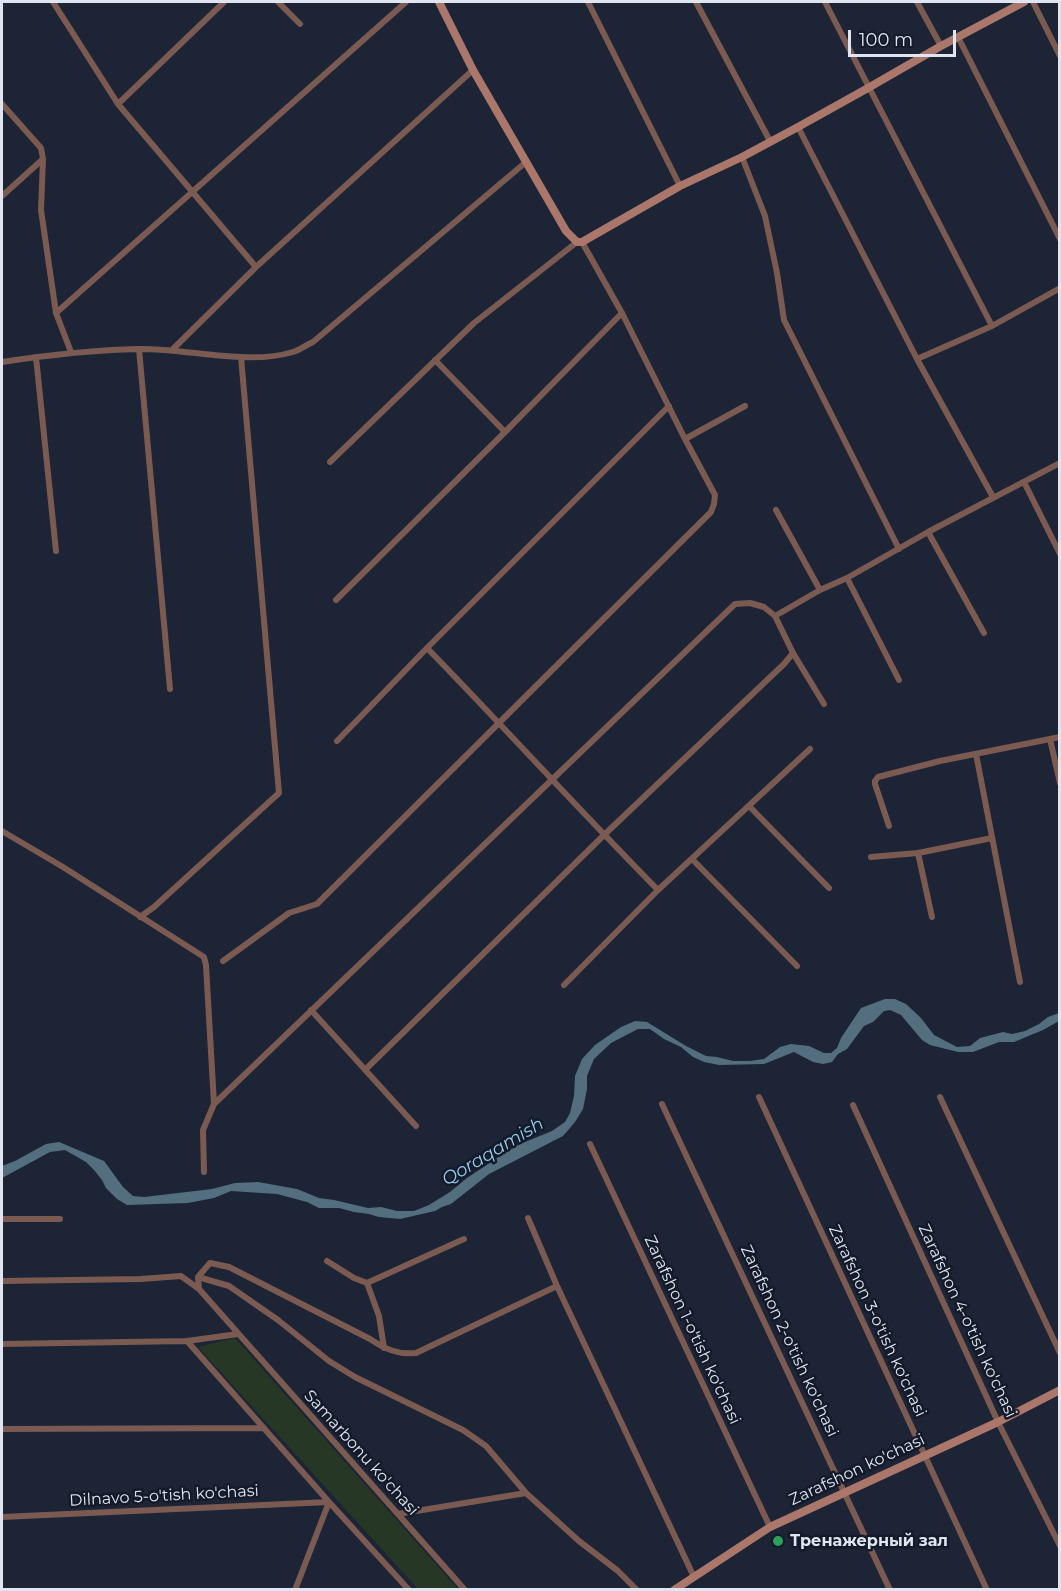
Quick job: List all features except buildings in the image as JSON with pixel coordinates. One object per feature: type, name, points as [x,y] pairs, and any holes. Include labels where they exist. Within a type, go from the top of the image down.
[{"type":"street","points":[[53,2],[118,105],[256,267]]},
{"type":"street","points":[[118,105],[224,2]]},
{"type":"street","points":[[278,2],[300,24]]},
{"type":"street","points":[[56,313],[406,2]]},
{"type":"street","points":[[223,960],[289,913],[317,904],[711,512],[714,504],[715,495],[622,313],[579,242],[567,231],[526,162],[473,70],[439,2]]},
{"type":"street","points":[[588,2],[680,186]]},
{"type":"street","points":[[696,2],[770,141]]},
{"type":"street","points":[[825,2],[992,326]]},
{"type":"street","points":[[917,2],[940,46]]},
{"type":"street","points":[[330,462],[474,323],[579,242],[680,186],[742,158],[1020,2]]},
{"type":"street","points":[[1033,2],[1059,56]]},
{"type":"street","points":[[958,37],[1059,239]]},
{"type":"street","points":[[172,350],[256,267],[473,70]]},
{"type":"street","points":[[2,104],[40,148],[43,159],[41,210],[56,313],[71,352]]},
{"type":"street","points":[[798,127],[917,359],[993,497]]},
{"type":"street","points":[[742,158],[765,216],[784,320],[899,549]]},
{"type":"street","points":[[2,196],[43,159]]},
{"type":"street","points":[[2,362],[71,352],[139,349],[242,357],[270,357],[294,352],[313,342],[526,162]]},
{"type":"street","points":[[917,359],[992,326],[1059,288]]},
{"type":"street","points":[[336,600],[622,313]]},
{"type":"street","points":[[139,349],[170,689]]},
{"type":"street","points":[[36,357],[56,552]]},
{"type":"street","points":[[140,917],[154,907],[279,793],[242,357]]},
{"type":"street","points":[[435,360],[505,432]]},
{"type":"street","points":[[337,741],[669,406]]},
{"type":"street","points":[[685,439],[745,406]]},
{"type":"street","points":[[775,616],[1059,463]]},
{"type":"street","points":[[1024,482],[1059,554]]},
{"type":"street","points":[[776,510],[820,590]]},
{"type":"street","points":[[928,532],[984,633]]},
{"type":"street","points":[[847,578],[899,680]]},
{"type":"street","points":[[204,1172],[203,1130],[214,1104],[735,604],[750,603],[764,606],[775,616],[793,653],[824,704]]},
{"type":"street","points":[[427,648],[658,890]]},
{"type":"street","points":[[365,1070],[793,653]]},
{"type":"street","points":[[889,826],[874,781],[878,777],[1059,737]]},
{"type":"street","points":[[1050,739],[1059,783]]},
{"type":"street","points":[[564,985],[658,890],[810,749]]},
{"type":"street","points":[[976,754],[1020,982]]},
{"type":"street","points":[[749,806],[830,888]]},
{"type":"street","points":[[2,831],[204,957],[214,1104]]},
{"type":"street","points":[[871,857],[918,853],[992,838]]},
{"type":"street","points":[[918,853],[932,917]]},
{"type":"street","points":[[692,859],[797,966]]},
{"type":"street","points":[[311,1010],[416,1126]]},
{"type":"street","name":"Zarafshon 3-o'tish ko'chasi","points":[[759,1097],[987,1590]]},
{"type":"street","points":[[940,1097],[1059,1353]]},
{"type":"street","name":"Zarafshon 2-o'tish ko'chasi","points":[[662,1104],[890,1590]]},
{"type":"street","name":"Zarafshon 4-o'tish ko'chasi","points":[[853,1105],[998,1422],[1059,1546]]},
{"type":"street","name":"Zarafshon 1-o'tish ko'chasi","points":[[590,1144],[770,1527]]},
{"type":"street","points":[[528,1218],[557,1286],[694,1577]]},
{"type":"street","points":[[2,1219],[60,1219]]},
{"type":"street","points":[[327,1261],[354,1278],[367,1283],[464,1239]]},
{"type":"street","points":[[199,1289],[198,1277],[210,1263],[229,1267],[370,1338],[384,1348],[403,1354],[416,1353],[557,1286]]},
{"type":"street","points":[[2,1281],[141,1279],[181,1276],[199,1289]]},
{"type":"street","points":[[198,1277],[229,1286],[278,1320],[329,1361],[355,1377],[464,1430],[486,1446],[526,1493],[638,1590]]},
{"type":"street","points":[[367,1283],[379,1316],[384,1348]]},
{"type":"street","name":"Samarbonu ko'chasi","points":[[199,1289],[465,1590]]},
{"type":"street","points":[[2,1344],[187,1341],[238,1334]]},
{"type":"street","points":[[187,1341],[328,1502],[409,1590]]},
{"type":"street","name":"Zarafshon ko'chasi","points":[[681,1588],[770,1527],[998,1422],[1059,1390]]},
{"type":"street","points":[[2,1429],[264,1428]]},
{"type":"street","points":[[398,1514],[526,1493]]},
{"type":"street","points":[[295,1590],[328,1502]]},
{"type":"street","name":"Dilnavo 5-o'tish ko'chasi","points":[[2,1517],[328,1502]]},
{"type":"green space","points":[[235,1338],[458,1589],[418,1589],[198,1347]]},
{"type":"water","points":[[885,999],[895,999],[906,1004],[934,1035],[957,1047],[970,1046],[980,1038],[1003,1032],[1012,1034],[1025,1031],[1059,1013],[1059,1021],[1014,1042],[999,1042],[973,1052],[958,1052],[930,1045],[922,1040],[901,1015],[890,1010],[884,1011],[873,1022],[864,1026],[847,1049],[838,1054],[832,1062],[823,1064],[813,1062],[794,1052],[764,1064],[719,1065],[693,1057],[681,1047],[650,1029],[638,1029],[611,1043],[594,1059],[587,1076],[583,1109],[563,1136],[489,1174],[451,1204],[435,1211],[400,1219],[339,1208],[319,1208],[307,1202],[277,1194],[231,1191],[214,1198],[188,1203],[127,1205],[106,1188],[86,1162],[65,1150],[50,1152],[2,1178],[2,1166],[46,1144],[59,1142],[104,1161],[123,1187],[133,1196],[144,1197],[212,1189],[235,1183],[258,1182],[297,1189],[319,1198],[368,1208],[381,1207],[397,1211],[414,1211],[450,1192],[506,1152],[552,1131],[565,1122],[570,1113],[575,1076],[582,1059],[595,1045],[621,1027],[635,1021],[647,1022],[706,1056],[733,1061],[764,1059],[780,1047],[791,1044],[809,1046],[824,1053],[831,1053],[837,1048],[861,1008]]},
{"type":"place","name":"Тренажерный зал","points":[[778,1541]]},
{"type":"water label","name":"Qoraqamish","points":[[493,1152]]}]
